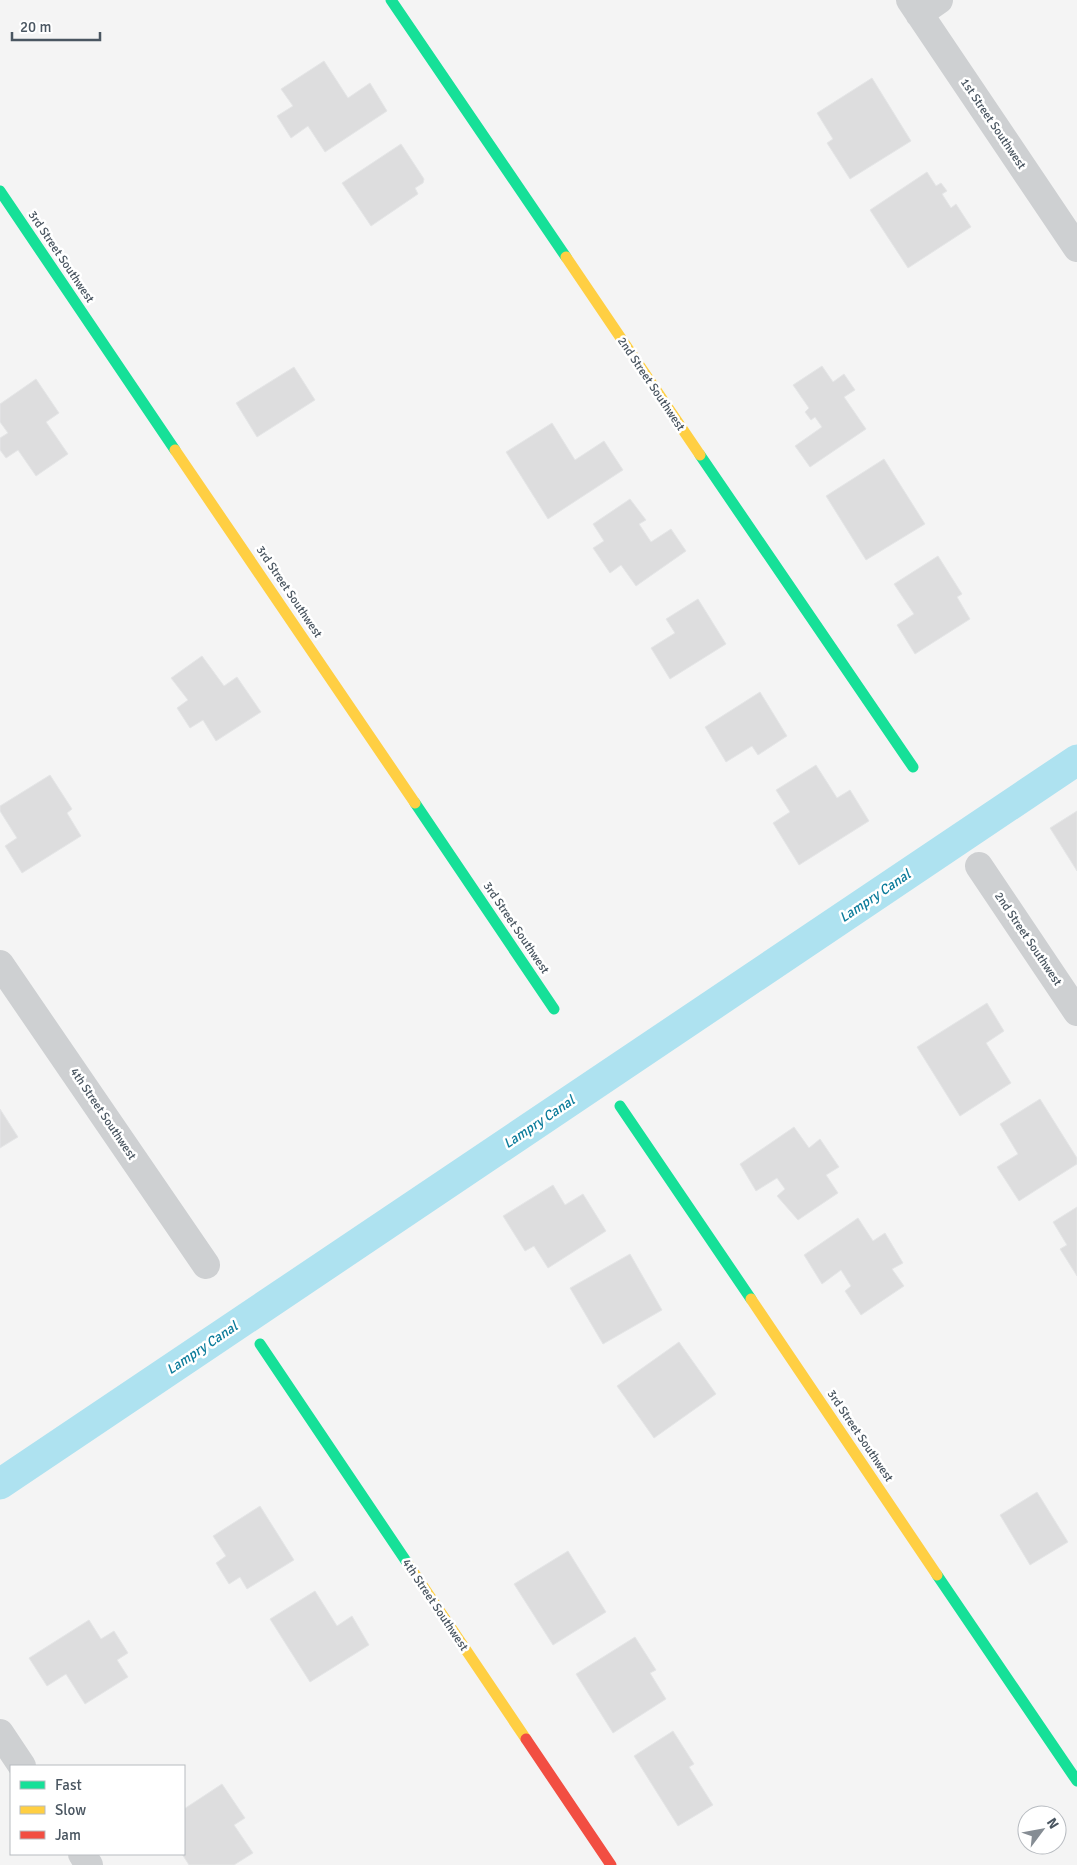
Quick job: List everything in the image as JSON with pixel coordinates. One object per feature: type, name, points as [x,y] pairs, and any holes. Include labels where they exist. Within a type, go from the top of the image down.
[{"type":"street","name":"2nd Street Southwest","points":[[391,0],[912,767]]},
{"type":"street","name":"1st Street Southwest","points":[[923,5],[1077,248]]},
{"type":"street","name":"3rd Street Southwest","points":[[0,192],[554,1009]]},
{"type":"street","name":"2nd Street Southwest","points":[[979,866],[1077,1012]]},
{"type":"street","name":"4th Street Southwest","points":[[0,964],[206,1265]]},
{"type":"street","name":"3rd Street Southwest","points":[[620,1106],[1077,1781]]},
{"type":"street","name":"4th Street Southwest","points":[[260,1344],[611,1865]]},
{"type":"street","points":[[0,1733],[21,1765]]},
{"type":"building","points":[[324,61],[348,98],[370,83],[387,111],[325,152],[308,126],[291,138],[277,116],[293,106],[281,89]]},
{"type":"building","points":[[872,78],[911,141],[850,179],[827,143],[833,139],[817,113]]},
{"type":"building","points":[[401,144],[424,179],[423,183],[415,188],[418,194],[371,226],[342,183]]},
{"type":"building","points":[[927,172],[936,186],[941,183],[947,191],[942,194],[951,208],[956,204],[971,227],[908,268],[870,210]]},
{"type":"building","points":[[822,366],[833,382],[844,374],[855,390],[844,397],[866,429],[810,467],[795,446],[822,427],[815,417],[811,420],[805,412],[809,408],[793,385]]},
{"type":"building","points":[[294,367],[315,400],[257,437],[236,403]]},
{"type":"building","points":[[36,379],[59,413],[46,422],[68,454],[36,476],[18,450],[6,458],[0,450],[0,438],[8,433],[0,422],[0,404]]},
{"type":"building","points":[[552,423],[575,460],[604,441],[623,470],[548,519],[506,452]]},
{"type":"building","points":[[884,459],[925,524],[866,560],[826,496]]},
{"type":"building","points":[[630,499],[646,520],[639,524],[651,542],[671,529],[686,551],[636,586],[621,565],[610,573],[593,548],[604,541],[593,524]]},
{"type":"building","points":[[938,556],[962,594],[957,597],[970,619],[915,654],[897,625],[914,614],[894,584]]},
{"type":"building","points":[[698,599],[726,644],[670,679],[651,648],[675,633],[666,619]]},
{"type":"building","points":[[202,656],[224,686],[237,677],[261,712],[216,741],[203,720],[190,728],[177,708],[188,700],[171,678]]},
{"type":"building","points":[[760,692],[787,736],[758,755],[752,746],[726,762],[705,727]]},
{"type":"building","points":[[816,765],[837,798],[850,790],[869,821],[799,865],[773,823],[790,812],[776,790]]},
{"type":"building","points":[[50,775],[72,809],[67,813],[81,836],[22,873],[5,846],[17,838],[0,811],[0,806]]},
{"type":"building","points":[[1077,811],[1077,871],[1050,828]]},
{"type":"building","points":[[987,1003],[1004,1031],[986,1043],[1011,1083],[960,1116],[917,1047]]},
{"type":"building","points":[[1040,1099],[1077,1158],[1077,1164],[1019,1201],[997,1167],[1018,1154],[1000,1124]]},
{"type":"building","points":[[0,1109],[18,1137],[0,1148]]},
{"type":"building","points":[[794,1127],[809,1148],[820,1139],[839,1167],[826,1175],[838,1193],[798,1220],[777,1196],[785,1189],[777,1178],[756,1191],[740,1164]]},
{"type":"building","points":[[553,1185],[565,1205],[583,1194],[606,1231],[548,1268],[534,1246],[525,1251],[503,1216]]},
{"type":"building","points":[[1077,1207],[1077,1276],[1060,1249],[1067,1245],[1053,1222]]},
{"type":"building","points":[[858,1218],[873,1241],[885,1233],[903,1263],[892,1269],[904,1286],[861,1315],[845,1291],[851,1286],[841,1270],[822,1284],[804,1255]]},
{"type":"building","points":[[630,1254],[662,1310],[603,1344],[570,1288]]},
{"type":"building","points":[[679,1342],[716,1394],[654,1438],[617,1386]]},
{"type":"building","points":[[1037,1492],[1068,1542],[1030,1565],[1000,1515]]},
{"type":"building","points":[[260,1506],[294,1560],[247,1589],[240,1577],[229,1584],[216,1563],[226,1556],[213,1536]]},
{"type":"building","points":[[568,1551],[606,1612],[553,1645],[514,1584]]},
{"type":"building","points":[[315,1591],[337,1626],[352,1616],[369,1645],[310,1682],[270,1619]]},
{"type":"building","points":[[89,1620],[101,1639],[114,1631],[128,1653],[117,1660],[128,1677],[85,1704],[66,1674],[47,1686],[29,1658]]},
{"type":"building","points":[[635,1637],[656,1670],[650,1673],[666,1699],[613,1733],[576,1674]]},
{"type":"building","points":[[673,1731],[694,1764],[689,1767],[713,1805],[678,1826],[634,1756]]},
{"type":"building","points":[[222,1784],[245,1818],[234,1825],[253,1853],[234,1865],[189,1865],[183,1855],[185,1855],[185,1808]]},
{"type":"waterway","name":"Lampry Canal","points":[[0,1484],[1077,760]]},
{"type":"traffic: fast","points":[[391,0],[566,257]]},
{"type":"traffic: fast","points":[[0,191],[175,450]]},
{"type":"traffic: fast","points":[[700,455],[913,767]]},
{"type":"traffic: fast","points":[[415,803],[554,1009]]},
{"type":"traffic: fast","points":[[620,1106],[751,1299]]},
{"type":"traffic: fast","points":[[260,1344],[408,1564]]},
{"type":"traffic: fast","points":[[937,1575],[1077,1781]]},
{"type":"traffic: slow","points":[[566,257],[700,455]]},
{"type":"traffic: slow","points":[[175,450],[415,803]]},
{"type":"traffic: slow","points":[[751,1299],[937,1575]]},
{"type":"traffic: slow","points":[[408,1564],[526,1739]]},
{"type":"traffic: jam","points":[[526,1739],[611,1865]]}]
